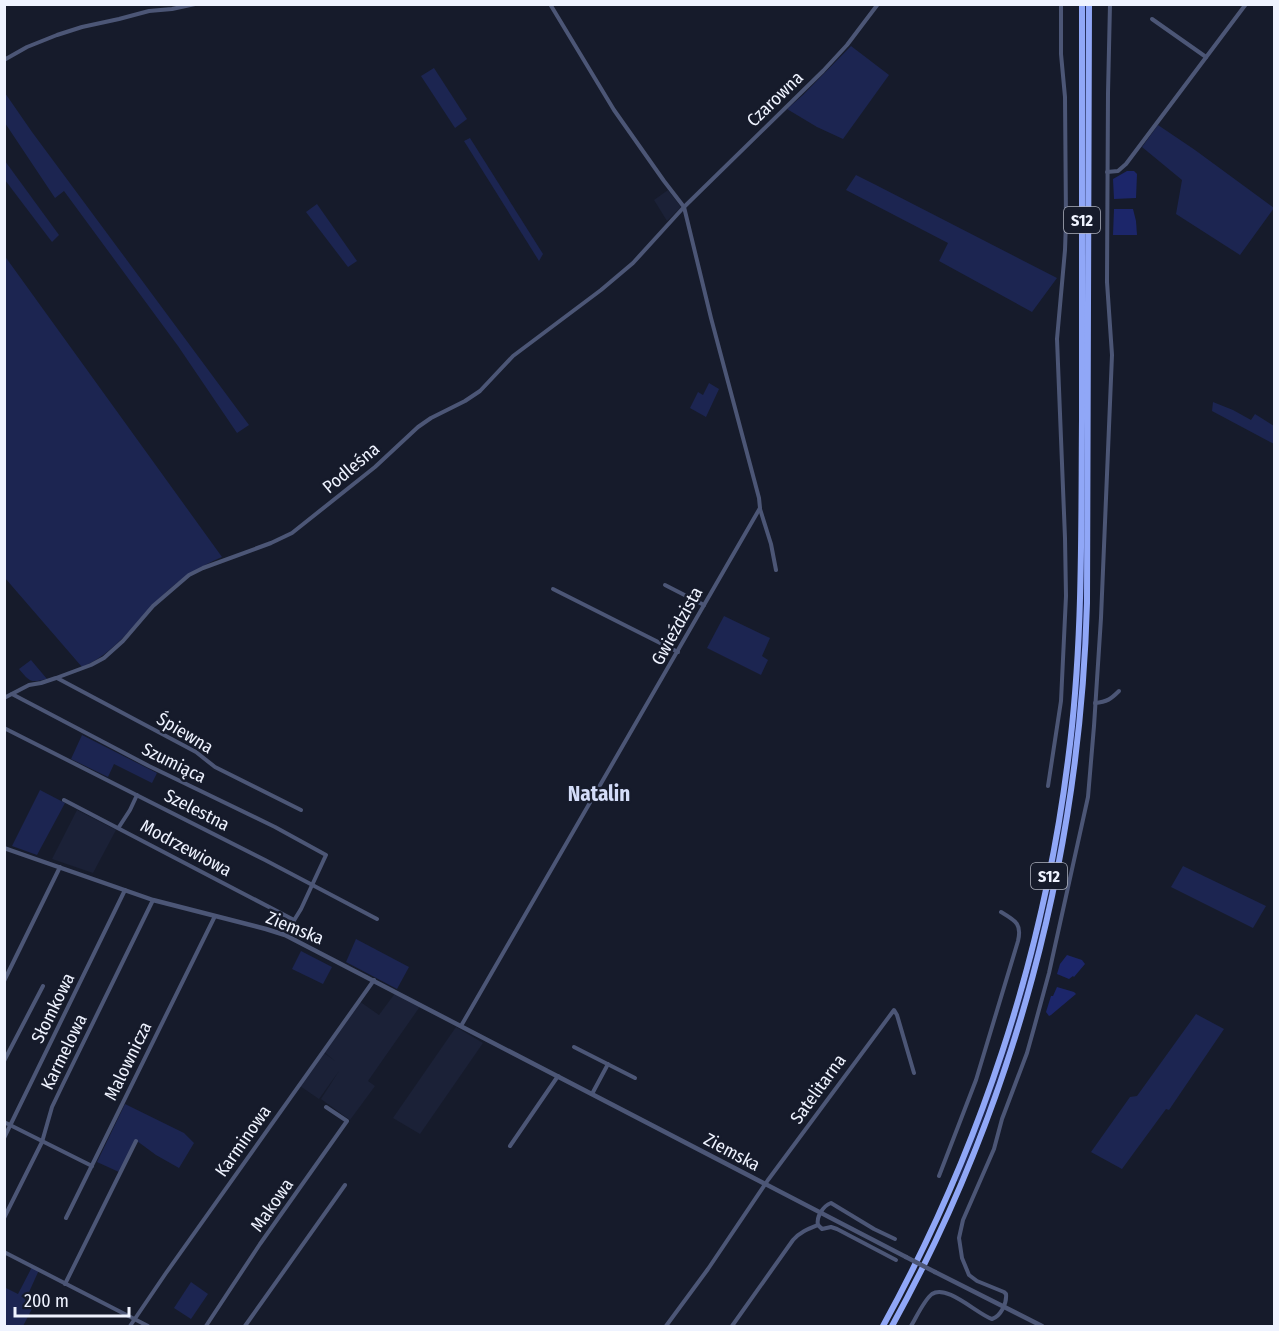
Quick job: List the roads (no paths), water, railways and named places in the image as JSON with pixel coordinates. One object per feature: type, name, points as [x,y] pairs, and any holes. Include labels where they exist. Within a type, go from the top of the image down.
[{"type":"highway","name":"S12","points":[[892,1326],[949,1213],[992,1108],[1019,1029],[1041,948],[1068,813],[1085,663],[1088,578],[1082,4]]},
{"type":"highway","name":"S12","points":[[1085,314],[1089,4]]},
{"type":"highway","name":"S12","points":[[883,1326],[933,1228],[985,1102],[1014,1014],[1046,892],[1073,722],[1081,591],[1085,397]]},
{"type":"street","points":[[4,60],[27,47],[82,27],[149,11],[195,4]]},
{"type":"street","points":[[550,4],[614,110],[684,207],[776,570]]},
{"type":"street","name":"Czarowna","points":[[684,207],[823,71],[847,45],[878,4]]},
{"type":"street","points":[[1048,786],[1061,701],[1066,596],[1057,339],[1066,221],[1065,98],[1061,54],[1061,4]]},
{"type":"street","points":[[911,1326],[928,1298],[938,1292],[952,1295],[994,1319],[1007,1297],[1005,1292],[977,1281],[967,1271],[960,1250],[959,1233],[994,1149],[1002,1119],[1027,1053],[1049,973],[1088,797],[1101,618],[1112,355],[1107,282],[1110,4]]},
{"type":"street","points":[[1107,172],[1118,171],[1126,164],[1246,4]]},
{"type":"street","points":[[1152,19],[1206,57]]},
{"type":"street","name":"Podleśna","points":[[4,698],[29,685],[56,678],[104,658],[123,641],[153,606],[189,575],[292,533],[375,467],[418,427],[480,391],[513,356],[633,263],[684,207]]},
{"type":"street","name":"Gwieździsta","points":[[461,1026],[760,508]]},
{"type":"street","points":[[665,585],[704,605]]},
{"type":"street","points":[[553,589],[678,652]]},
{"type":"street","name":"Śpiewna","points":[[56,678],[196,752],[215,766],[301,810]]},
{"type":"street","points":[[1095,703],[1111,700],[1119,691]]},
{"type":"street","name":"Szumiąca","points":[[11,694],[134,759],[275,827],[326,855],[311,884]]},
{"type":"street","name":"Szelestna","points":[[4,728],[377,918]]},
{"type":"street","points":[[118,827],[137,795]]},
{"type":"street","name":"Modrzewiowa","points":[[64,800],[294,920]]},
{"type":"street","name":"Ziemska","points":[[4,848],[153,900],[285,935],[765,1185],[1042,1326]]},
{"type":"street","points":[[4,981],[60,867]]},
{"type":"street","points":[[285,935],[301,909],[311,884]]},
{"type":"street","name":"Słomkowa","points":[[4,1138],[125,890]]},
{"type":"street","name":"Karmelowa","points":[[4,1218],[42,1142],[52,1107],[153,900]]},
{"type":"street","points":[[939,1176],[976,1080],[1018,941],[1019,926],[1002,912]]},
{"type":"street","name":"Malownicza","points":[[66,1218],[215,916]]},
{"type":"street","name":"Karminowa","points":[[130,1326],[374,980]]},
{"type":"street","points":[[4,1061],[43,986]]},
{"type":"street","name":"Satelitarna","points":[[666,1326],[765,1185],[894,1010],[914,1073]]},
{"type":"street","points":[[574,1047],[635,1078]]},
{"type":"street","points":[[592,1094],[608,1064]]},
{"type":"street","points":[[510,1146],[558,1076]]},
{"type":"street","name":"Makowa","points":[[206,1326],[260,1244],[347,1121],[326,1107]]},
{"type":"street","points":[[4,1122],[92,1166]]},
{"type":"street","points":[[65,1284],[136,1141]]},
{"type":"street","points":[[245,1326],[345,1185]]},
{"type":"street","points":[[895,1239],[831,1203],[818,1219],[818,1225],[822,1229],[831,1227],[837,1229],[896,1260]]},
{"type":"street","points":[[732,1326],[798,1234],[818,1225]]},
{"type":"street","points":[[4,1252],[148,1326]]},
{"type":"district","name":"Natalin","points":[[599,794]]}]
